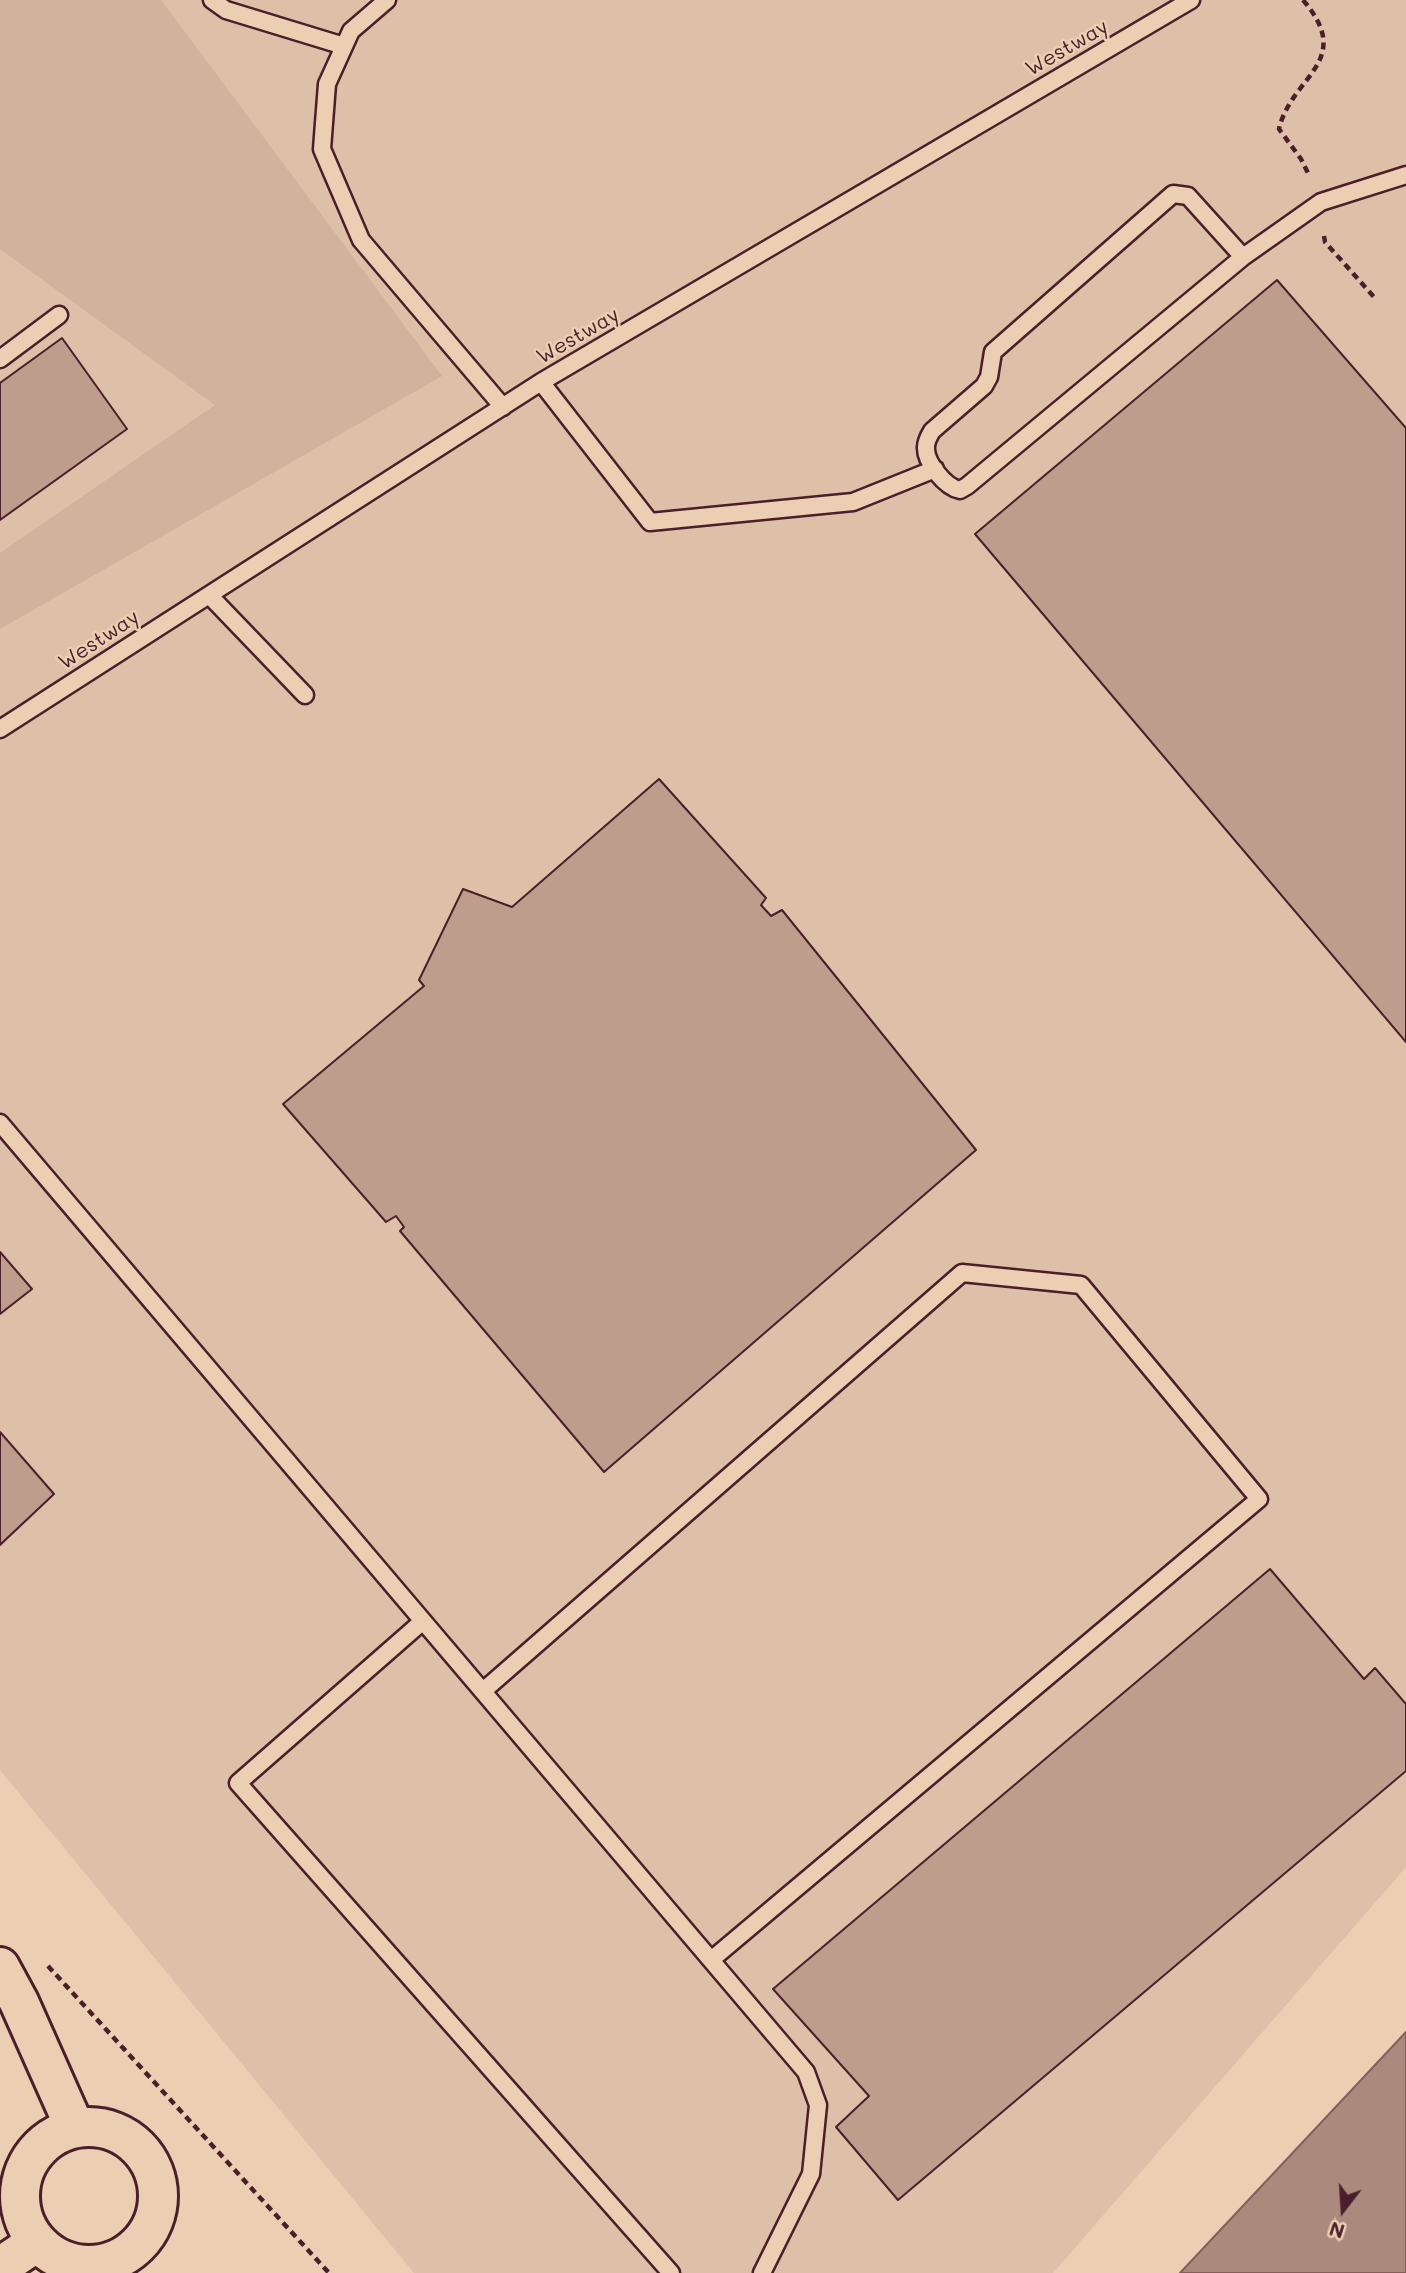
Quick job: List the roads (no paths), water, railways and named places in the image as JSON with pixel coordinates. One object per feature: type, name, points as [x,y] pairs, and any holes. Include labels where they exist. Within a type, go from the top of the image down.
[{"type":"street","points":[[0,1967],[19,2002],[75,2128]]},
{"type":"street","points":[[99,2127],[122,2135],[141,2150],[154,2170],[159,2194],[155,2217],[144,2239],[126,2255],[103,2264],[79,2264],[56,2257],[37,2242],[26,2224],[20,2205],[20,2184],[27,2164],[39,2147],[56,2135],[75,2128],[99,2127]]},
{"type":"street","points":[[0,2267],[37,2242]]},
{"type":"lane","points":[[212,0],[226,10],[344,46]]},
{"type":"lane","points":[[387,0],[351,31],[327,84],[322,149],[361,240],[503,407]]},
{"type":"lane","name":"Westway","points":[[0,729],[541,382],[1191,0]]},
{"type":"lane","points":[[1243,257],[1188,196],[1173,194],[993,352],[989,377],[984,386],[932,431],[925,445],[927,456],[945,483],[960,490],[967,486],[1243,257],[1321,202],[1406,175]]},
{"type":"lane","points":[[0,359],[59,315]]},
{"type":"lane","points":[[541,382],[650,522],[853,502],[935,468]]},
{"type":"lane","points":[[209,595],[305,695]]},
{"type":"lane","points":[[0,1123],[806,2072],[818,2105],[811,2174],[762,2273]]},
{"type":"lane","points":[[482,1691],[962,1273],[1081,1285],[1259,1499],[711,1960]]},
{"type":"lane","points":[[423,1621],[238,1783],[671,2273]]}]
